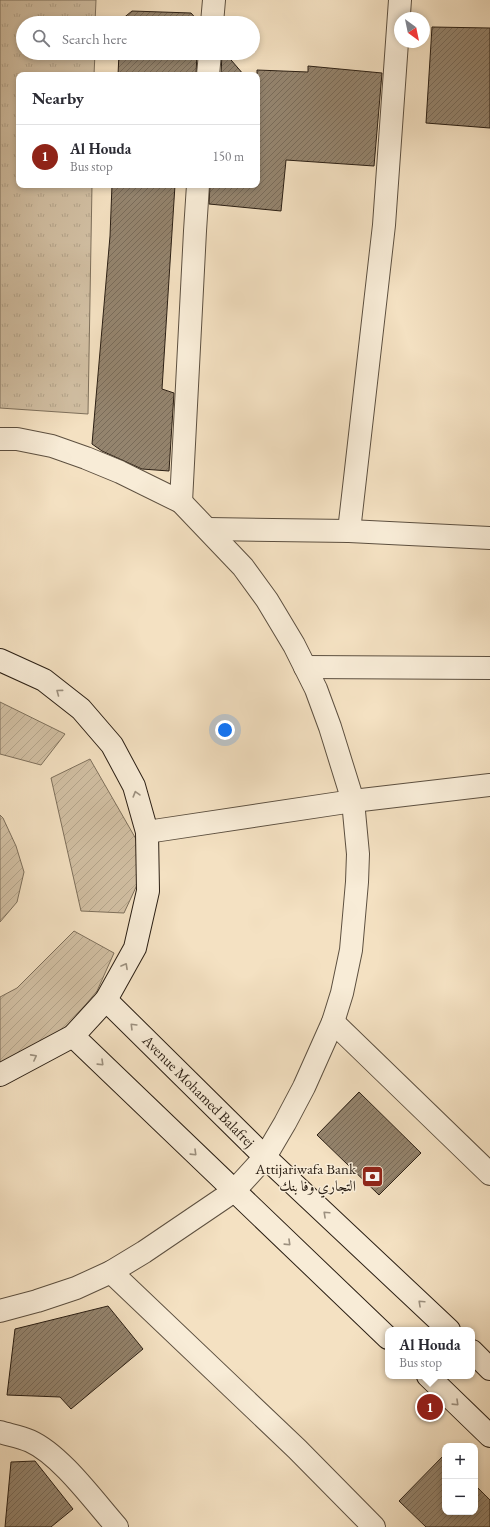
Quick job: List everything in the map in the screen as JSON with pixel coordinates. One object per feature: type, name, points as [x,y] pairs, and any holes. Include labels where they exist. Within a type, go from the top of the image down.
[{"type":"street","points":[[213,16],[214,0]]},
{"type":"street","points":[[348,531],[384,225],[400,0]]},
{"type":"street","points":[[208,72],[209,60]]},
{"type":"street","points":[[181,502],[194,231],[198,188]]},
{"type":"street","points":[[0,439],[17,439],[52,446],[120,472],[181,502],[243,567],[267,600],[294,645],[316,688],[353,801],[358,854],[351,950],[334,1022],[304,1087],[265,1157],[234,1191],[144,1252],[111,1272],[76,1288],[0,1311]]},
{"type":"street","points":[[208,529],[348,531],[490,538]]},
{"type":"street","points":[[0,660],[44,680],[81,709],[112,745],[134,786],[147,832],[148,891],[135,948],[106,1000],[73,1036],[0,1075]]},
{"type":"street","points":[[305,667],[490,668]]},
{"type":"street","points":[[147,832],[353,801],[490,786]]},
{"type":"street","name":"Avenue Mohamed Balafrej","points":[[106,1000],[265,1157],[446,1327]]},
{"type":"street","points":[[334,1022],[490,1174]]},
{"type":"street","points":[[73,1036],[385,1335]]},
{"type":"street","points":[[111,1272],[297,1449],[374,1527]]},
{"type":"street","points":[[475,1354],[490,1369]]},
{"type":"street","points":[[431,1379],[490,1436]]},
{"type":"street","points":[[0,1432],[29,1440],[47,1451],[63,1465],[117,1527]]},
{"type":"green space","points":[[0,0],[96,0],[95,16],[16,16],[16,60],[95,60],[94,72],[16,72],[16,188],[92,188],[88,414],[0,408]]},
{"type":"green space","points":[[0,702],[65,734],[41,765],[0,754]]},
{"type":"green space","points":[[90,759],[136,839],[143,872],[124,913],[81,911],[51,778]]},
{"type":"green space","points":[[0,815],[3,818],[16,846],[24,872],[17,902],[0,922]]},
{"type":"green space","points":[[74,931],[114,953],[97,991],[61,1034],[0,1066],[0,997],[17,988]]},
{"type":"building","points":[[132,11],[191,13],[194,16],[126,16]]},
{"type":"building","points":[[432,27],[490,28],[490,128],[426,123]]},
{"type":"building","points":[[119,60],[197,60],[196,72],[118,72]]},
{"type":"building","points":[[222,60],[231,60],[241,72],[221,72]]},
{"type":"building","points":[[308,66],[382,73],[374,166],[286,160],[281,211],[209,204],[210,188],[260,188],[260,72],[257,72],[257,70],[308,72]]},
{"type":"building","points":[[112,188],[175,188],[162,389],[174,393],[169,471],[142,469],[102,451],[92,444],[110,236]]},
{"type":"building","points":[[359,1092],[421,1153],[379,1195],[317,1135]]},
{"type":"building","points":[[108,1306],[143,1349],[71,1409],[60,1397],[7,1395],[15,1329]]},
{"type":"building","points":[[442,1457],[442,1515],[478,1515],[478,1488],[490,1500],[490,1527],[426,1527],[399,1501]]},
{"type":"building","points":[[35,1461],[73,1509],[51,1527],[5,1527],[11,1462]]},
{"type":"place","name":"Attijariwafa Bank التجاري وفا بنك","points":[[372,1177]]},
{"type":"place","name":"Al Houda","points":[[430,1407]]}]
